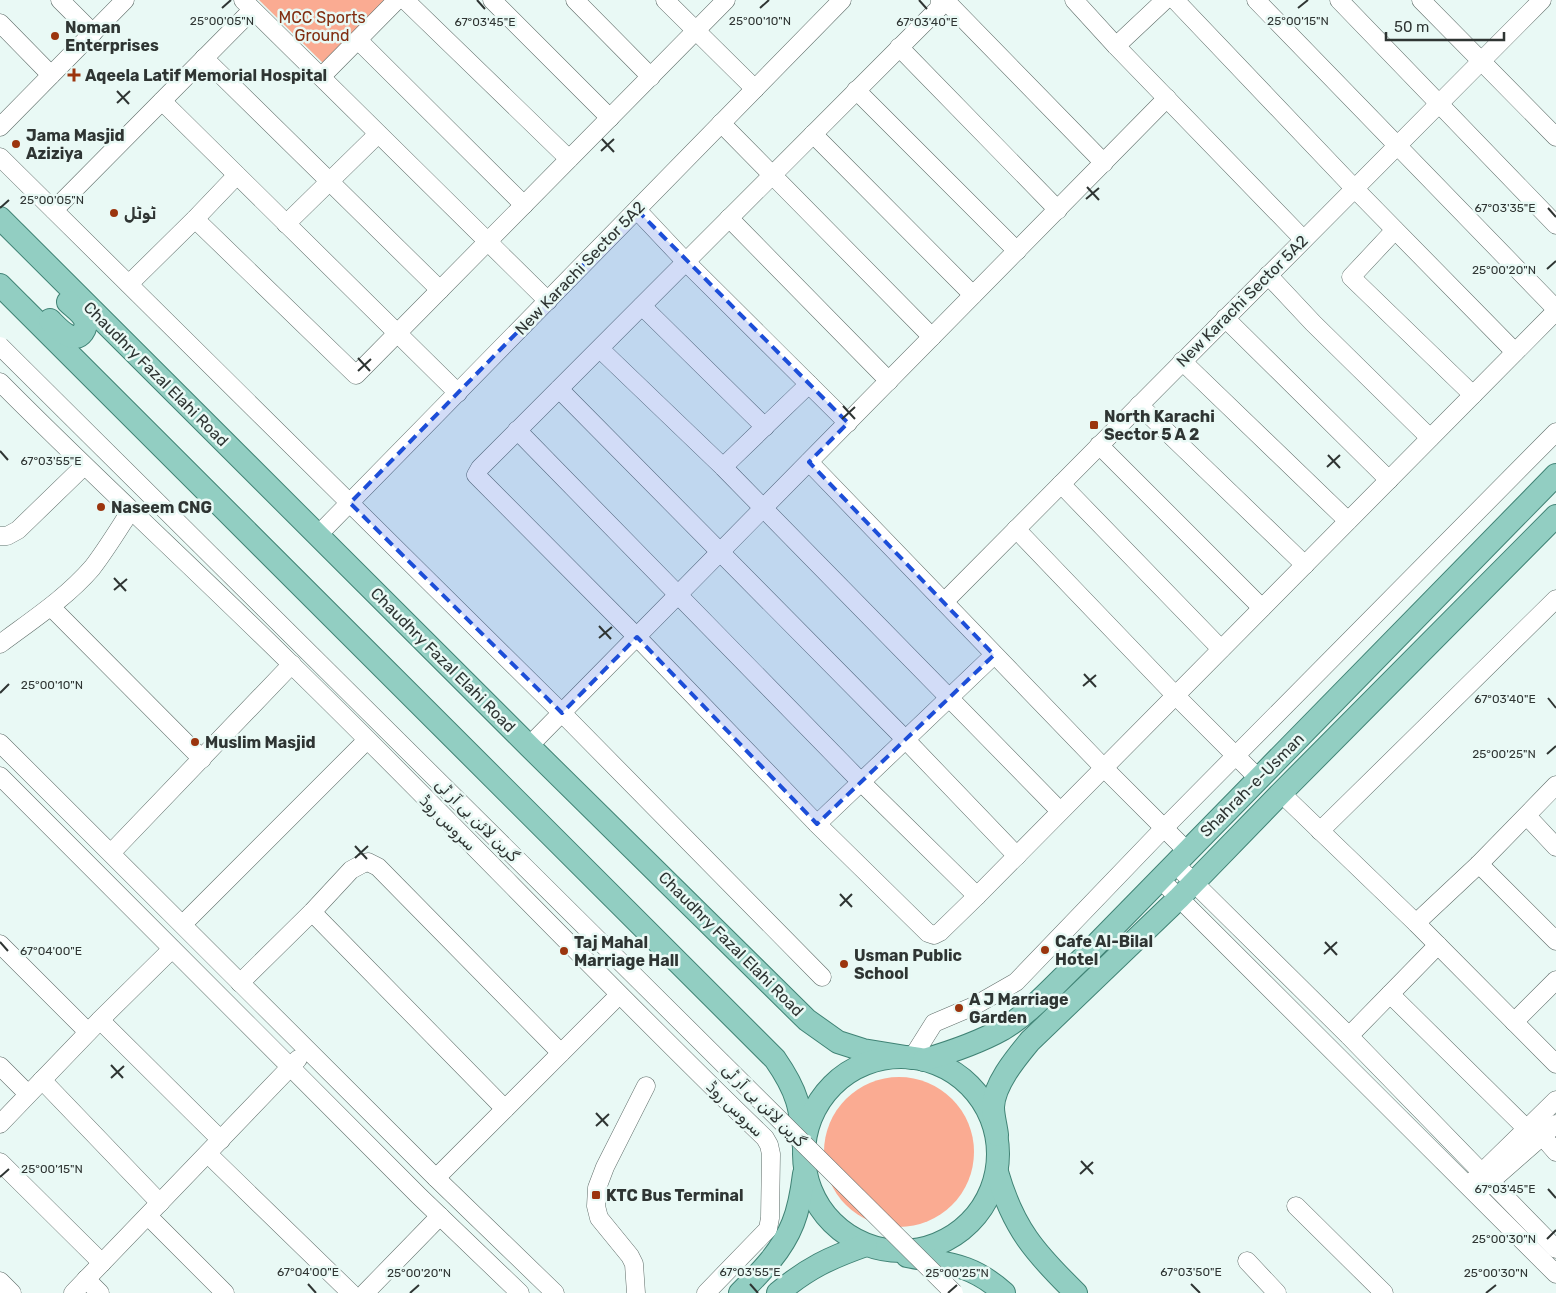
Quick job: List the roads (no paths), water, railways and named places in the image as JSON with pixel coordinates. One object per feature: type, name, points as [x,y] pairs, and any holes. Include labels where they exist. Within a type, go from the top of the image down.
[{"type":"main road","name":"Chaudhry Fazal Elahi Road","points":[[0,218],[529,746],[808,1020],[838,1042],[863,1050],[918,1059]]},
{"type":"main road","points":[[0,234],[84,317],[86,325],[83,332],[76,337],[65,334],[0,271]]},
{"type":"main road","points":[[0,285],[774,1059],[790,1080],[799,1102],[804,1148],[805,1171],[800,1199],[794,1223],[784,1242],[768,1264],[740,1293]]},
{"type":"main road","name":"Shahrah-e-Usman","points":[[918,1059],[950,1053],[979,1041],[1004,1028],[1028,1010],[1084,957],[1556,476]]},
{"type":"main road","name":"Shahrah-e-Usman","points":[[997,1135],[993,1106],[1000,1085],[1014,1061],[1030,1041],[1186,890],[1281,792],[1555,521]]},
{"type":"main road","points":[[804,1148],[809,1122],[821,1099],[839,1080],[861,1066],[886,1058],[918,1059],[950,1070],[971,1087],[988,1109],[997,1135],[997,1172],[989,1195],[976,1216],[958,1233],[937,1245],[913,1251],[889,1251]]},
{"type":"main road","points":[[805,1171],[812,1195],[826,1216],[844,1234],[866,1246],[955,1264],[979,1274],[1004,1293]]},
{"type":"main road","points":[[997,1172],[1011,1213],[1024,1235],[1042,1258],[1076,1293]]},
{"type":"main road","points":[[778,1293],[798,1277],[821,1263],[866,1246]]},
{"type":"street","points":[[60,0],[93,33]]},
{"type":"street","points":[[0,127],[125,0]]},
{"type":"street","points":[[321,77],[398,0]]},
{"type":"street","points":[[405,0],[570,159]]},
{"type":"street","points":[[492,0],[610,118]]},
{"type":"street","points":[[575,0],[651,77]]},
{"type":"street","points":[[665,0],[755,89]]},
{"type":"street","points":[[195,219],[356,375],[726,0]]},
{"type":"street","name":"New Karachi Sector 5A2","points":[[318,536],[842,0]]},
{"type":"street","points":[[940,0],[939,8],[517,430],[480,468],[476,475],[637,637],[817,824],[928,933],[934,935],[940,932],[1017,856],[1556,310],[1398,144],[1256,0]]},
{"type":"street","points":[[945,0],[1104,163]]},
{"type":"street","points":[[1074,0],[1116,46],[1304,239]]},
{"type":"street","points":[[1116,46],[1165,0]]},
{"type":"street","points":[[1175,0],[1354,188],[1515,352]]},
{"type":"street","points":[[1338,0],[1556,226]]},
{"type":"street","points":[[1421,0],[1556,137]]},
{"type":"street","name":"New Karachi Sector 5A2","points":[[944,602],[1542,0]]},
{"type":"street","points":[[1551,0],[1556,5]]},
{"type":"street","points":[[54,210],[204,58],[247,5],[548,301]]},
{"type":"street","points":[[0,23],[51,75]]},
{"type":"street","points":[[358,40],[524,205]]},
{"type":"street","points":[[899,48],[1058,210]]},
{"type":"street","points":[[204,58],[440,290]]},
{"type":"street","points":[[856,90],[1017,251]]},
{"type":"street","points":[[529,746],[1167,98]]},
{"type":"street","points":[[162,101],[458,393]]},
{"type":"street","points":[[722,123],[932,337]]},
{"type":"street","points":[[286,224],[378,134]]},
{"type":"street","points":[[813,134],[973,295]]},
{"type":"street","points":[[0,157],[562,713],[822,977]]},
{"type":"street","points":[[129,284],[237,175]]},
{"type":"street","points":[[637,210],[685,262],[848,423]]},
{"type":"street","points":[[730,218],[889,381]]},
{"type":"street","points":[[1395,230],[1351,277],[1473,395]]},
{"type":"street","points":[[1268,275],[1313,324],[1430,438]]},
{"type":"street","points":[[642,306],[765,427]]},
{"type":"street","points":[[1225,318],[1389,480]]},
{"type":"street","name":"گرین لائن بی آر ٹی","points":[[0,346],[954,1293]]},
{"type":"street","points":[[600,349],[763,508],[1060,811]]},
{"type":"street","points":[[1182,362],[1348,521]]},
{"type":"street","name":"سروس روڈ","points":[[0,382],[84,466],[292,664],[619,995],[765,1138],[770,1146],[768,1229],[706,1293]]},
{"type":"street","points":[[723,468],[809,384]]},
{"type":"street","points":[[559,389],[905,739],[1017,856]]},
{"type":"street","points":[[1139,405],[1305,565]]},
{"type":"street","points":[[517,430],[861,782],[977,896]]},
{"type":"street","points":[[918,1059],[934,1023],[974,1006],[1016,982],[1235,755],[1556,432]]},
{"type":"street","points":[[1099,445],[1262,608]]},
{"type":"street","points":[[808,462],[1164,828],[1174,865],[1186,890],[1472,1190],[1556,1274]]},
{"type":"street","points":[[0,536],[7,536],[18,530],[84,466]]},
{"type":"street","points":[[1061,484],[1221,649]]},
{"type":"street","points":[[0,644],[51,607],[90,569],[110,543],[130,510]]},
{"type":"street","points":[[1016,529],[1176,696],[1259,779]]},
{"type":"street","points":[[1320,831],[1556,599]]},
{"type":"street","points":[[51,607],[202,759]]},
{"type":"street","points":[[817,824],[994,654]]},
{"type":"street","points":[[111,853],[292,664]]},
{"type":"street","points":[[182,924],[367,740]]},
{"type":"street","points":[[3,753],[28,770],[307,1050],[555,1293]]},
{"type":"street","points":[[28,770],[4,787],[172,949],[290,1068],[520,1293]]},
{"type":"street","points":[[1416,923],[1479,864],[1556,785]]},
{"type":"street","points":[[1281,792],[1416,923],[1556,1064]]},
{"type":"street","points":[[1527,816],[1556,847]]},
{"type":"street","points":[[240,983],[312,912],[351,870],[368,862],[378,867],[561,1053]]},
{"type":"street","points":[[1479,864],[1556,941]]},
{"type":"street","points":[[1186,890],[1349,1036],[1556,1249]]},
{"type":"street","points":[[312,912],[505,1109]]},
{"type":"street","points":[[0,944],[221,1140]]},
{"type":"street","points":[[1349,1036],[1438,945]]},
{"type":"street","points":[[0,1124],[94,1026],[172,949]]},
{"type":"street","points":[[1514,1022],[1556,980]]},
{"type":"street","points":[[1390,994],[1556,1152]]},
{"type":"street","points":[[436,1178],[619,995]]},
{"type":"street","points":[[73,1293],[307,1050]]},
{"type":"street","points":[[0,1066],[28,1094]]},
{"type":"street","points":[[42,1080],[160,1203]]},
{"type":"street","points":[[636,1293],[634,1264],[630,1256],[599,1218],[596,1206],[597,1188],[605,1168],[646,1086]]},
{"type":"street","points":[[1472,1190],[1535,1133],[1556,1100]]},
{"type":"street","points":[[1535,1133],[1556,1124]]},
{"type":"street","points":[[208,1154],[364,1292],[440,1216]]},
{"type":"street","points":[[0,1162],[102,1264]]},
{"type":"street","points":[[1296,1206],[1384,1293]]},
{"type":"street","points":[[148,1216],[225,1293]]},
{"type":"street","points":[[1247,1262],[1277,1293]]},
{"type":"street","points":[[86,1280],[100,1293]]},
{"type":"street","points":[[0,1281],[12,1293]]},
{"type":"place","name":"Noman Enterprises","points":[[55,36]]},
{"type":"place","name":"Aqeela Latif Memorial Hospital","points":[[74,75]]},
{"type":"place","name":"Jama Masjid Aziziya","points":[[16,144]]},
{"type":"place","name":"ٹوٹل","points":[[114,213]]},
{"type":"place","name":"North Karachi Sector 5 A 2","points":[[1094,425]]},
{"type":"place","name":"Naseem CNG","points":[[101,507]]},
{"type":"place","name":"Muslim Masjid","points":[[195,742]]},
{"type":"place","name":"Cafe Al-Bilal Hotel","points":[[1045,950]]},
{"type":"place","name":"Taj Mahal Marriage Hall","points":[[564,951]]},
{"type":"place","name":"Usman Public School","points":[[844,964]]},
{"type":"place","name":"A J Marriage Garden","points":[[959,1008]]},
{"type":"place","name":"KTC Bus Terminal","points":[[596,1195]]},
{"type":"park label","name":"MCC Sports Ground","points":[[322,26]]}]
